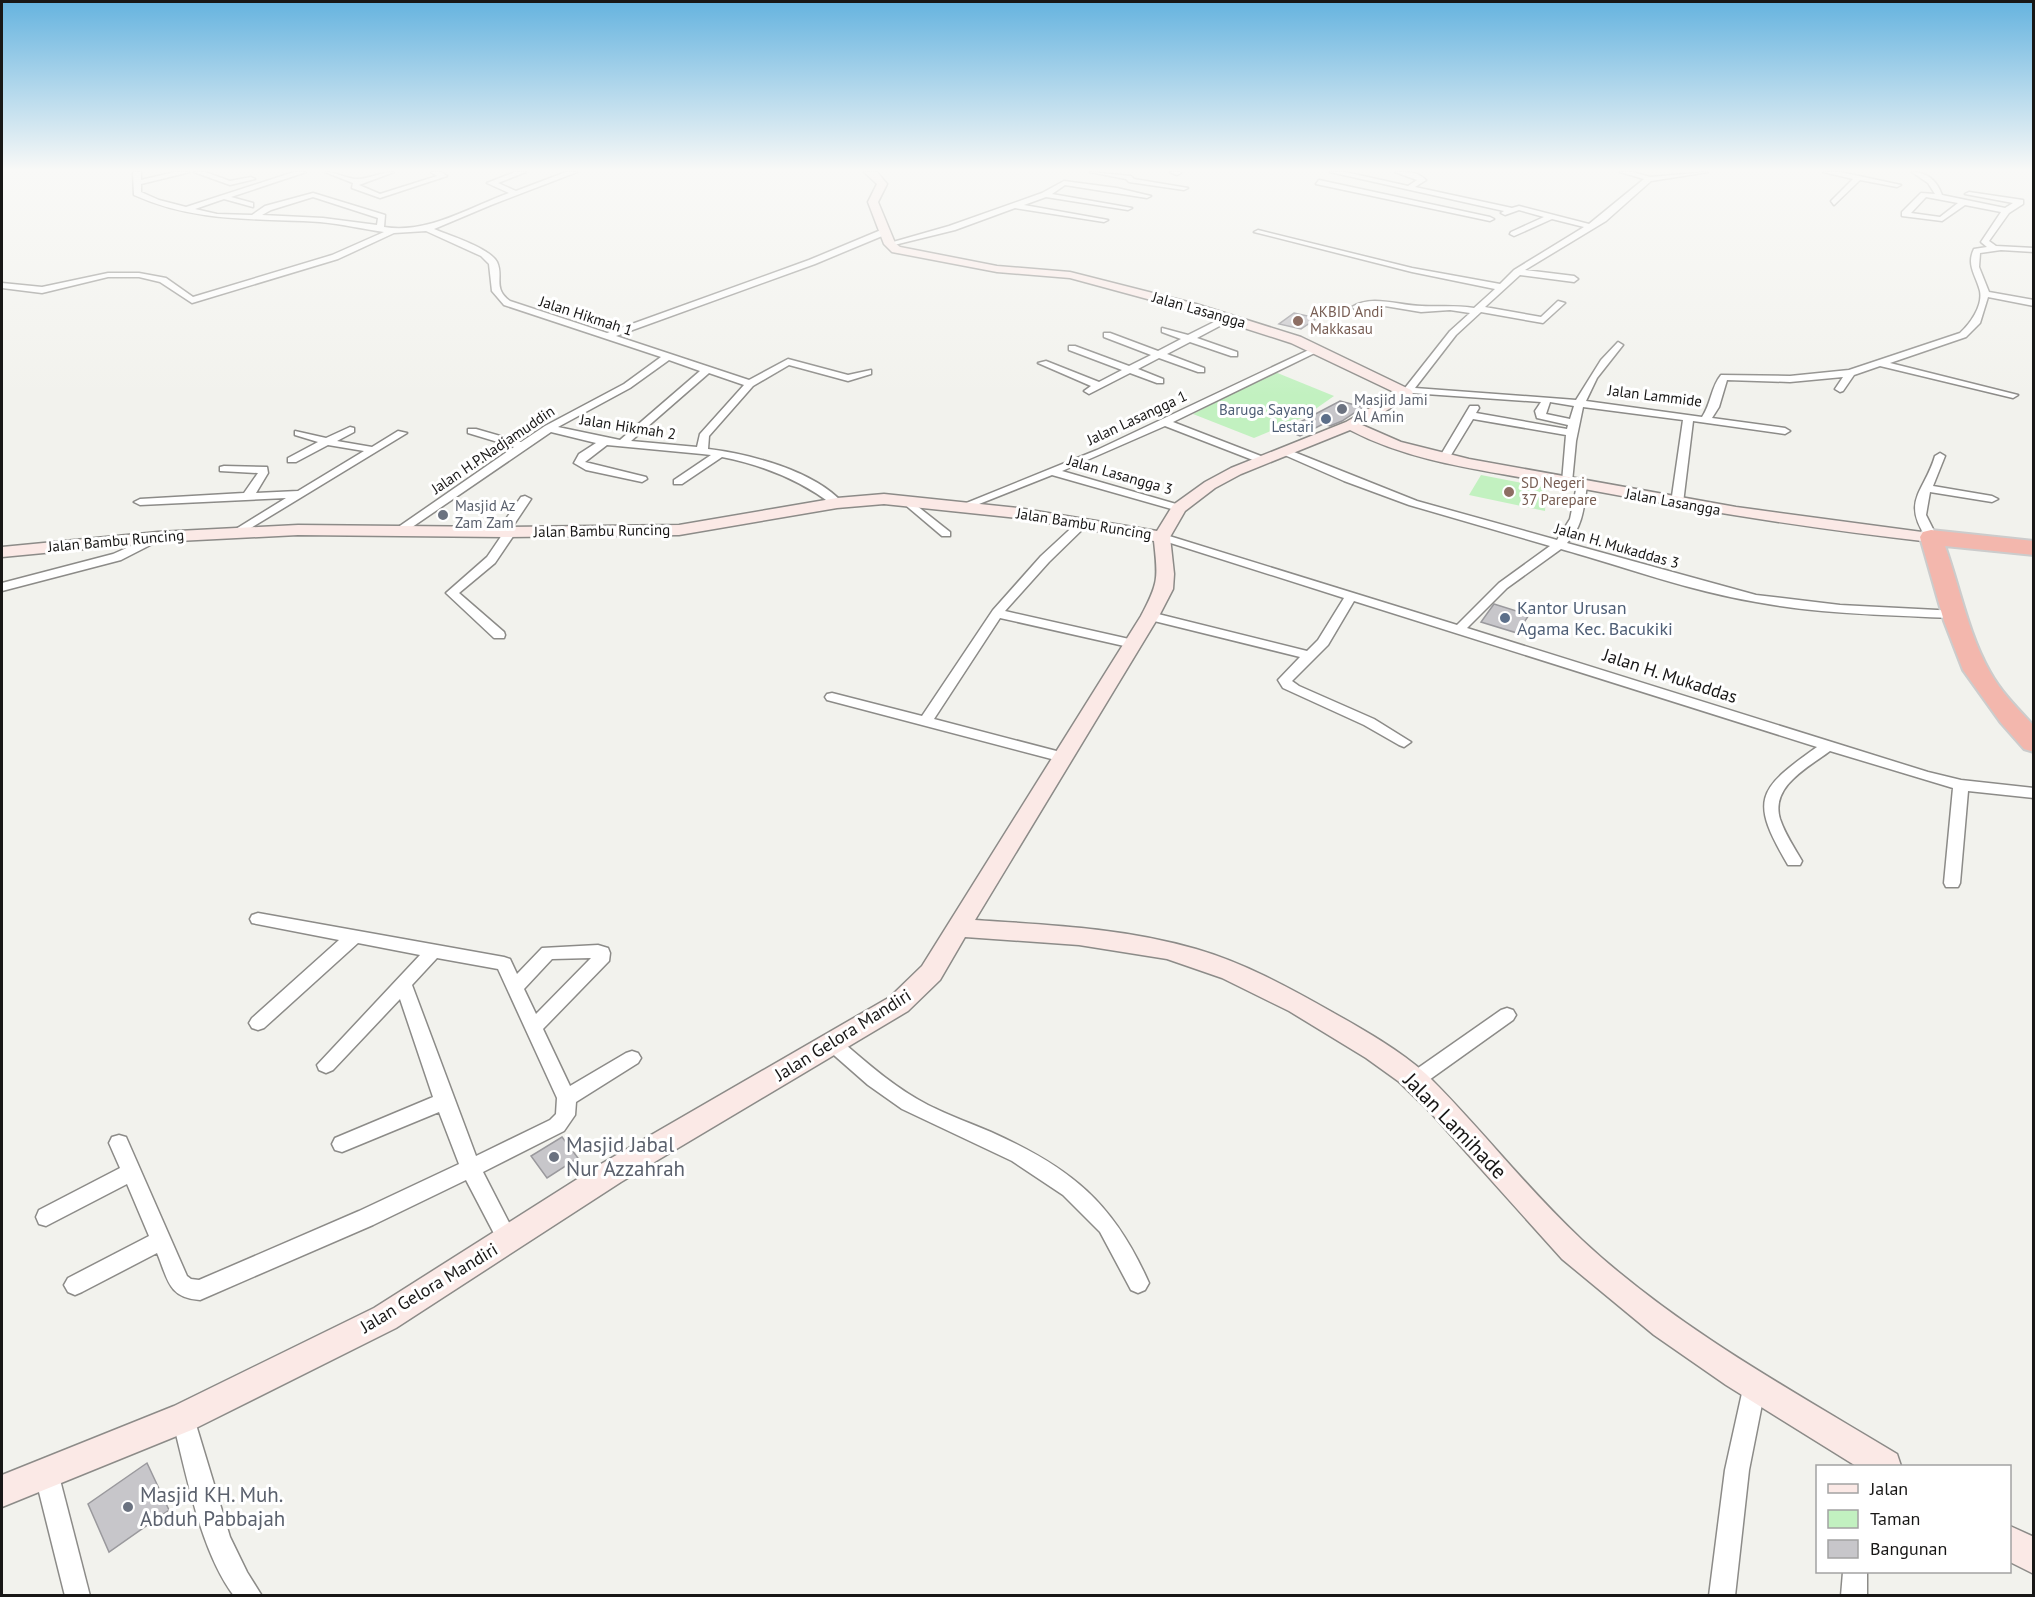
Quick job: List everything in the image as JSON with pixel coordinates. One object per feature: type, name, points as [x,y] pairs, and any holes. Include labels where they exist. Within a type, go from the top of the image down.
[{"type":"highway","points":[[2033,742],[1977,672],[1953,614],[1935,548],[1982,544],[2034,548]]},
{"type":"street","points":[[2,286],[42,290],[97,276],[139,275],[163,280],[192,300],[335,257],[358,247]]},
{"type":"street","name":"Jalan Hikmah 1","points":[[466,247],[491,258],[494,287],[497,294],[507,303],[750,384]]},
{"type":"street","points":[[605,337],[848,247]]},
{"type":"street","name":"Jalan Lasangga","points":[[893,247],[989,267],[1076,276],[1228,318],[1275,332],[1318,349],[1407,392]]},
{"type":"street","points":[[1317,247],[1412,270],[1500,286]]},
{"type":"street","points":[[1162,537],[1179,508],[1210,485],[1262,460],[1351,425],[1407,392],[1453,333],[1500,286],[1517,272],[1558,247]]},
{"type":"street","points":[[2034,250],[1993,248],[1977,251],[1973,263],[1985,294],[2034,303]]},
{"type":"street","points":[[1517,272],[1574,279]]},
{"type":"street","name":"Jalan Lammide","points":[[1407,392],[1579,402],[1705,420],[1714,407],[1724,377],[1790,379],[1850,373],[1963,335],[1976,323],[1985,294]]},
{"type":"street","points":[[1356,307],[1385,303],[1421,309],[1450,307],[1543,320],[1561,303]]},
{"type":"street","points":[[1089,391],[1228,318]]},
{"type":"street","points":[[1165,330],[1234,354]]},
{"type":"street","points":[[1107,335],[1202,370]]},
{"type":"street","points":[[1460,629],[1490,596],[1528,565],[1560,544],[1571,531],[1574,483],[1571,428],[1579,402],[1595,372],[1618,345]]},
{"type":"street","points":[[1072,348],[1160,381]]},
{"type":"street","name":"Jalan Lasangga 1","points":[[965,507],[1053,472],[1165,422],[1318,349]]},
{"type":"street","name":"Jalan H.P.Nadjamuddin","points":[[398,532],[549,428],[627,386],[667,357]]},
{"type":"street","points":[[837,503],[812,485],[752,461],[702,451],[704,436],[750,384],[788,362],[850,378],[868,372]]},
{"type":"street","points":[[1043,363],[1100,386]]},
{"type":"street","points":[[1880,363],[2013,395]]},
{"type":"street","points":[[623,442],[708,369]]},
{"type":"street","points":[[1840,389],[1850,373]]},
{"type":"street","points":[[1444,458],[1481,395]]},
{"type":"street","points":[[1546,399],[1540,416],[1571,428]]},
{"type":"street","points":[[1469,415],[1571,428]]},
{"type":"street","points":[[1677,503],[1688,418]]},
{"type":"street","points":[[1705,420],[1785,431]]},
{"type":"street","points":[[1165,422],[1262,460]]},
{"type":"street","name":"Jalan Lasangga","points":[[1351,425],[1393,444],[1444,458],[1677,503],[1838,528],[1935,548]]},
{"type":"street","name":"Jalan Hikmah 2","points":[[549,428],[605,441],[702,451]]},
{"type":"street","points":[[292,460],[350,429]]},
{"type":"street","points":[[472,432],[522,446]]},
{"type":"street","points":[[299,433],[327,442],[374,450]]},
{"type":"street","points":[[237,532],[402,434]]},
{"type":"street","points":[[605,441],[583,456],[579,463],[590,468],[642,479]]},
{"type":"street","name":"Jalan H. Mukaddas 3","points":[[1284,451],[1348,479],[1413,503],[1689,583],[1760,600],[1809,607],[1953,614]]},
{"type":"street","points":[[678,482],[721,453]]},
{"type":"street","points":[[1935,548],[1920,513],[1927,488],[1938,468],[1940,456]]},
{"type":"street","points":[[224,469],[263,469],[263,473],[248,496]]},
{"type":"street","name":"Jalan Lasangga 3","points":[[1053,472],[1179,508]]},
{"type":"street","points":[[1927,488],[1992,499]]},
{"type":"street","points":[[140,502],[302,494]]},
{"type":"street","points":[[500,635],[452,593],[491,560],[525,499]]},
{"type":"street","name":"Jalan Bambu Runcing","points":[[2,552],[237,532],[679,530],[837,503],[884,499],[1084,522],[1162,537]]},
{"type":"street","points":[[908,501],[946,534]]},
{"type":"street","points":[[926,721],[997,613],[1045,559],[1084,522]]},
{"type":"street","points":[[2,587],[117,557],[158,537]]},
{"type":"street","name":"Jalan H. Mukaddas","points":[[1162,537],[1961,785],[2034,793]]},
{"type":"street","name":"Jalan Gelora Mandiri","points":[[2,1491],[183,1418],[385,1318],[611,1173],[899,1004],[931,973],[1150,616],[1164,589],[1166,574],[1162,537]]},
{"type":"street","points":[[1351,596],[1323,642],[1285,680],[1288,686],[1369,722],[1404,742]]},
{"type":"street","points":[[997,613],[1133,644]]},
{"type":"street","points":[[1150,616],[1311,656]]},
{"type":"street","points":[[832,697],[1063,757]]},
{"type":"street","points":[[1794,861],[1771,815],[1772,801],[1788,776],[1829,745]]},
{"type":"street","points":[[1952,883],[1961,785]]},
{"type":"street","points":[[119,1143],[180,1283],[187,1289],[200,1290],[366,1218],[557,1126],[568,1113],[566,1098],[504,964],[258,919]]},
{"type":"street","name":"Jalan Lamihade","points":[[960,928],[1088,938],[1145,946],[1195,958],[1256,982],[1294,1002],[1367,1045],[1415,1080],[1536,1212],[1595,1270],[1637,1304],[1755,1384],[1882,1465]]},
{"type":"street","points":[[258,1023],[355,936]]},
{"type":"street","points":[[326,1065],[434,951]]},
{"type":"street","points":[[515,988],[548,953],[598,951],[602,953],[603,956],[533,1028]]},
{"type":"street","points":[[404,983],[444,1101],[470,1167],[508,1240]]},
{"type":"street","points":[[1415,1080],[1508,1015]]},
{"type":"street","points":[[833,1044],[864,1073],[921,1110],[992,1141],[1039,1167],[1069,1188],[1095,1211],[1120,1247],[1138,1283]]},
{"type":"street","points":[[566,1098],[633,1058]]},
{"type":"street","points":[[342,1144],[444,1101]]},
{"type":"street","points":[[46,1216],[133,1171]]},
{"type":"street","points":[[75,1285],[160,1241]]},
{"type":"street","points":[[1722,1596],[1737,1470],[1755,1384]]},
{"type":"street","points":[[183,1418],[218,1539],[231,1568],[250,1596]]},
{"type":"street","points":[[46,1472],[78,1596]]},
{"type":"street","points":[[2011,1544],[2034,1557]]},
{"type":"street","points":[[1854,1596],[1855,1573]]},
{"type":"green space","points":[[1275,372],[1334,396],[1304,417],[1254,438],[1193,414]]},
{"type":"green space","points":[[1481,475],[1547,488],[1545,511],[1469,495]]},
{"type":"building","name":"AKBID Andi Makkasau","points":[[1294,313],[1317,318],[1301,329],[1279,324]]},
{"type":"building","points":[[1340,401],[1363,407],[1342,421],[1330,426],[1323,424],[1300,436],[1285,430]]},
{"type":"building","name":"Kantor Urusan Agama Kec. Bacukiki","points":[[1494,604],[1529,615],[1517,633],[1481,622]]},
{"type":"building","name":"Masjid Jabal Nur Azzahrah","points":[[562,1137],[578,1158],[547,1178],[531,1156]]},
{"type":"building","name":"Masjid KH. Muh. Abduh Pabbajah","points":[[147,1463],[169,1510],[109,1552],[88,1504]]},
{"type":"place","name":"AKBID Andi Makkasau","points":[[1298,321]]},
{"type":"place","name":"Masjid Jami Al Amin","points":[[1342,409]]},
{"type":"place","name":"Baruga Sayang Lestari","points":[[1326,419]]},
{"type":"place","name":"SD Negeri 37 Parepare","points":[[1509,492]]},
{"type":"place","name":"Masjid Az Zam Zam","points":[[443,515]]},
{"type":"place","name":"Kantor Urusan Agama Kec. Bacukiki","points":[[1505,618]]},
{"type":"place","name":"Masjid Jabal Nur Azzahrah","points":[[554,1157]]},
{"type":"place","name":"Masjid KH. Muh. Abduh Pabbajah","points":[[128,1507]]}]
